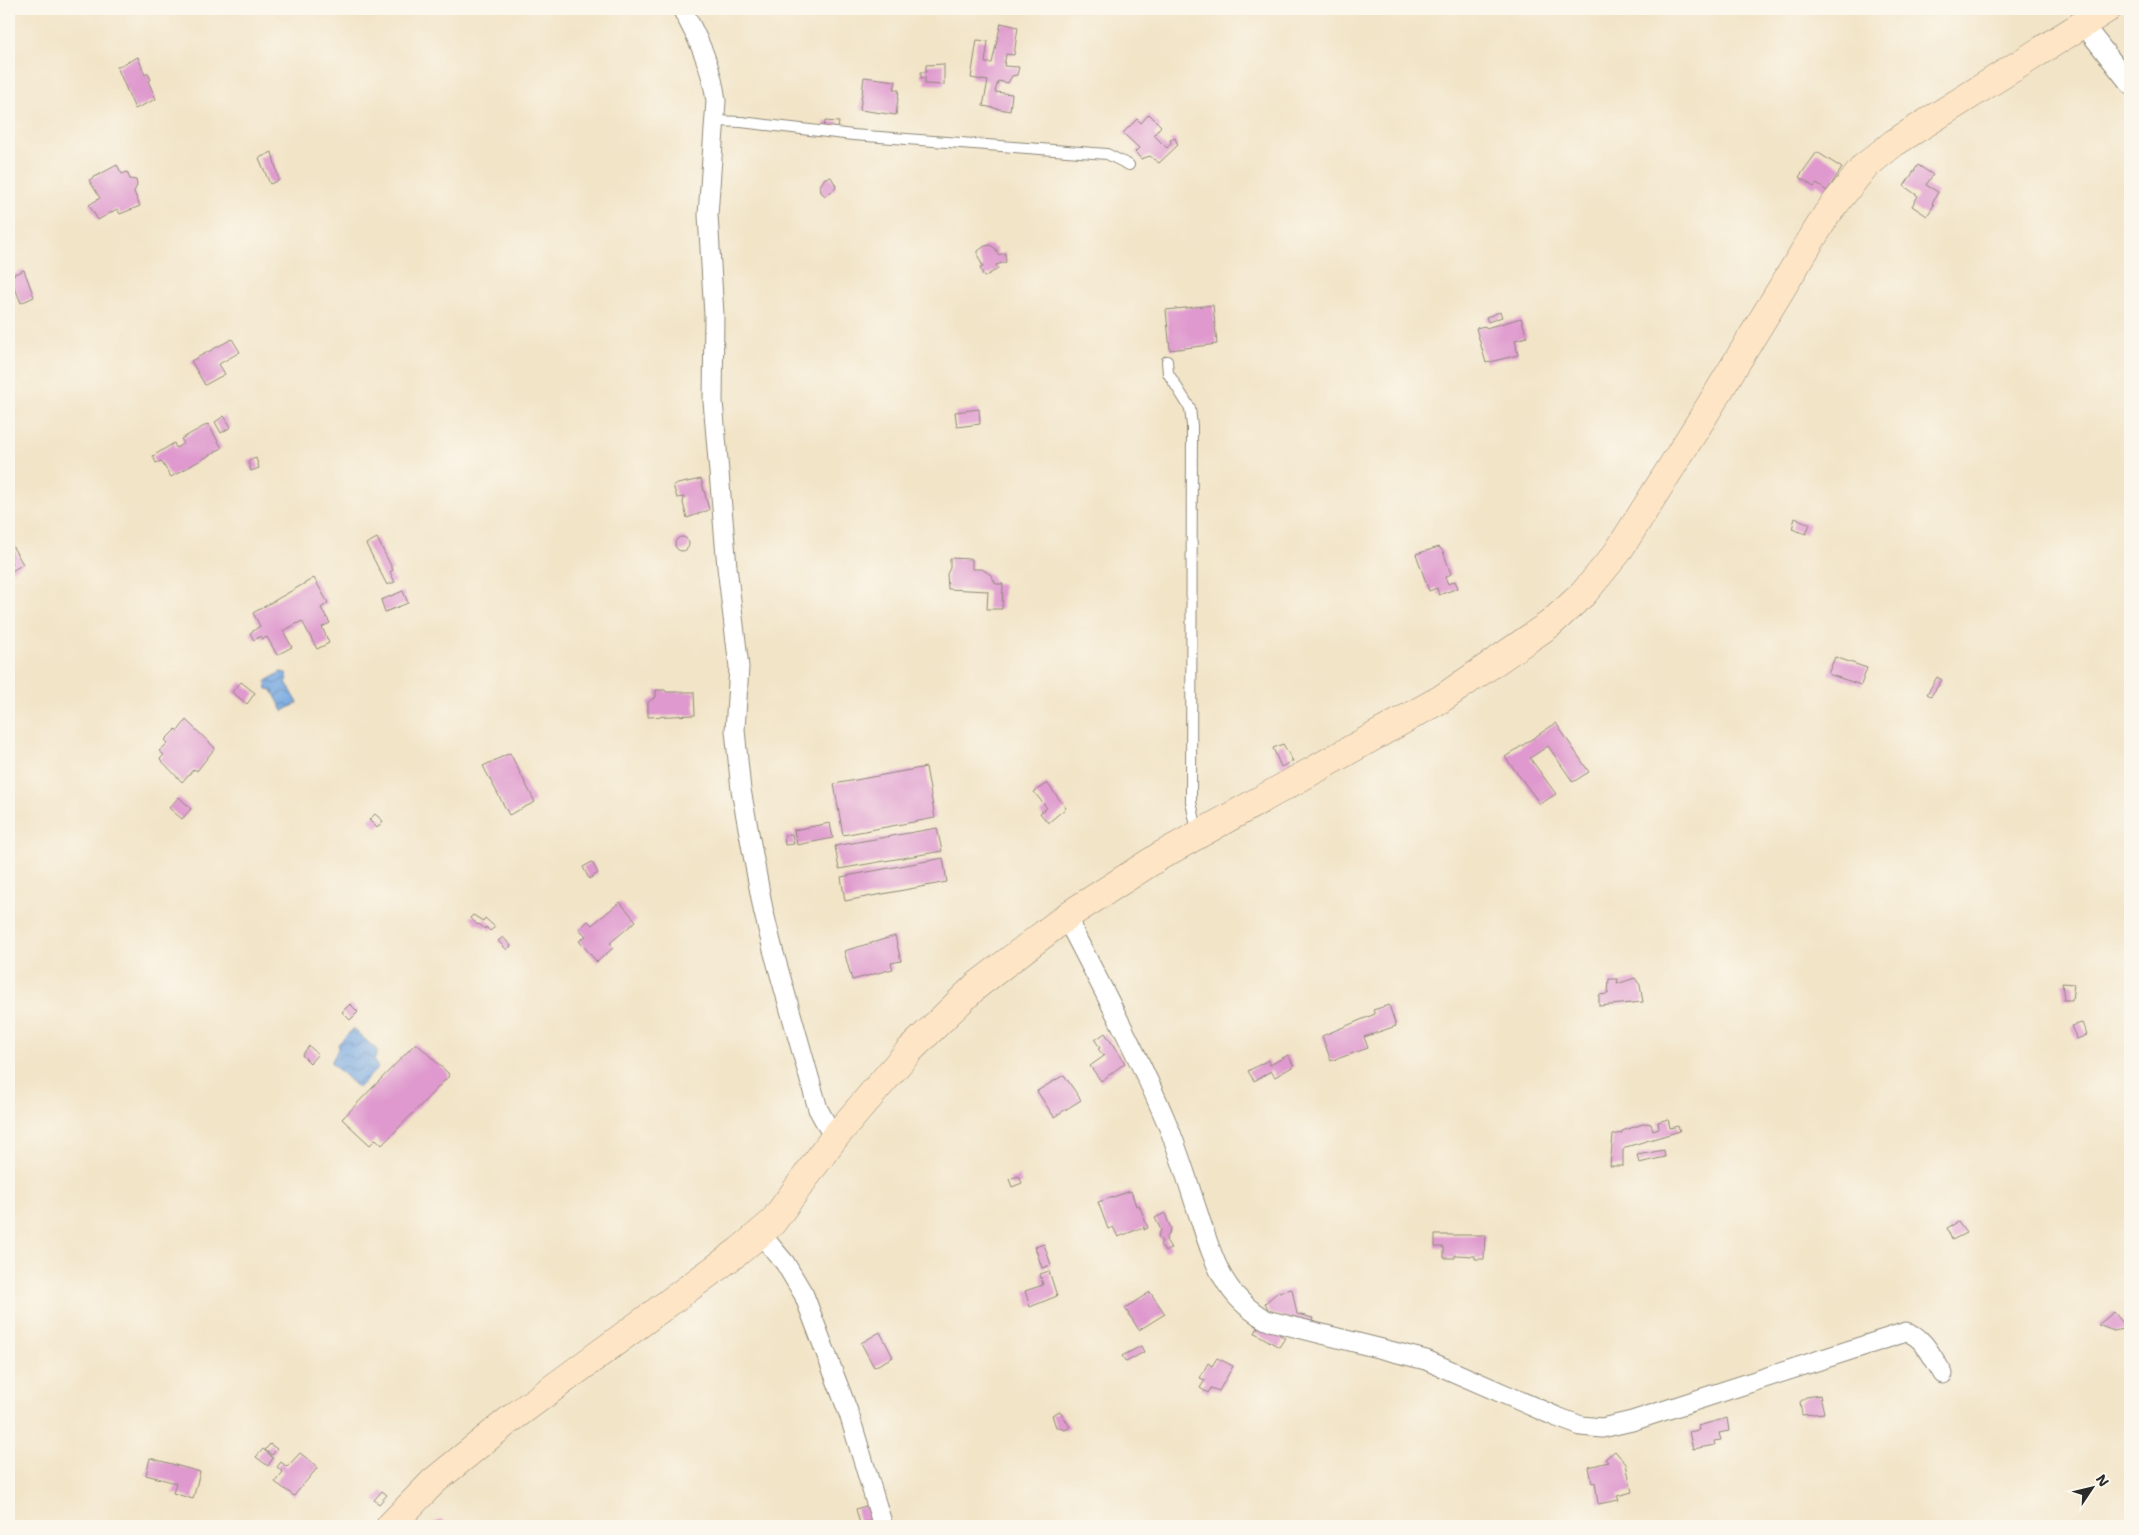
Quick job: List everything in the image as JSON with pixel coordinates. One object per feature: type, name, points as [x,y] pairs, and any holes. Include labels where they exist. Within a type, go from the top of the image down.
[{"type":"main road","points":[[390,1526],[434,1481],[508,1421],[739,1252],[772,1222],[834,1138],[909,1051],[976,986],[1070,914],[1160,856],[1441,699],[1550,624],[1583,594],[1617,553],[1700,422],[1827,214],[1864,167],[1894,143],[2107,9]]},
{"type":"street","points":[[682,9],[699,40],[714,85],[716,121],[708,216],[714,315],[713,401],[727,568],[739,668],[735,730],[741,790],[763,909],[773,950],[818,1109],[834,1138]]},
{"type":"street","points":[[2083,24],[2130,84]]},
{"type":"street","points":[[1070,914],[1074,933],[1166,1122],[1197,1209],[1207,1245],[1219,1272],[1238,1300],[1249,1310],[1266,1320],[1426,1360],[1557,1417],[1581,1426],[1602,1428],[1632,1421],[1906,1332],[1912,1333],[1920,1340],[1943,1374]]},
{"type":"street","points":[[760,1233],[785,1263],[807,1302],[849,1414],[871,1480],[883,1526]]},
{"type":"lane","points":[[716,121],[741,122],[853,135],[1107,154],[1129,165]]},
{"type":"lane","points":[[1167,361],[1168,373],[1190,408],[1192,426],[1191,802],[1201,833]]},
{"type":"water","points":[[281,672],[286,673],[288,679],[286,682],[298,703],[283,711],[272,690],[267,689],[266,681]]},
{"type":"water","points":[[353,1029],[378,1051],[374,1061],[378,1068],[358,1088],[331,1063],[339,1047],[338,1044]]},
{"type":"building","points":[[1001,23],[1018,27],[1014,55],[1006,54],[1004,66],[1019,67],[1017,75],[1012,76],[1008,83],[998,81],[995,92],[1012,94],[1010,111],[983,106],[988,81],[971,78],[977,40],[988,41],[985,63],[992,63]]},
{"type":"building","points":[[138,57],[145,75],[148,73],[151,80],[148,81],[156,99],[135,109],[117,67]]},
{"type":"building","points":[[944,64],[944,85],[925,84],[925,77],[921,78],[921,72],[926,72],[926,65]]},
{"type":"building","points":[[864,77],[896,81],[894,90],[899,90],[896,115],[860,110]]},
{"type":"building","points":[[1149,114],[1161,126],[1154,135],[1167,148],[1171,143],[1170,140],[1175,138],[1178,145],[1159,163],[1150,156],[1141,159],[1135,152],[1139,148],[1123,133],[1137,119],[1141,123]]},
{"type":"building","points":[[825,121],[839,122],[838,128],[824,127]]},
{"type":"building","points":[[272,152],[279,180],[270,184],[259,158]]},
{"type":"building","points":[[1817,152],[1842,168],[1827,191],[1817,184],[1814,187],[1799,177]]},
{"type":"building","points":[[117,165],[122,174],[127,172],[130,179],[136,180],[137,185],[134,192],[140,206],[120,214],[117,209],[98,220],[89,205],[100,198],[89,180]]},
{"type":"building","points":[[1918,165],[1933,175],[1926,185],[1938,192],[1932,203],[1934,205],[1927,216],[1912,206],[1918,196],[1904,186]]},
{"type":"building","points":[[831,177],[836,186],[835,189],[825,196],[821,192],[820,186],[825,178]]},
{"type":"building","points":[[990,245],[996,249],[998,255],[1005,253],[1006,262],[996,265],[998,269],[984,277],[980,268],[983,267],[978,251]]},
{"type":"building","points":[[24,270],[34,297],[21,303],[10,276]]},
{"type":"building","points":[[1213,305],[1217,344],[1170,350],[1166,310]]},
{"type":"building","points":[[1500,312],[1502,317],[1488,322],[1486,317]]},
{"type":"building","points":[[1521,318],[1527,337],[1515,340],[1518,355],[1486,363],[1476,328],[1485,326],[1486,328]]},
{"type":"building","points":[[232,339],[240,352],[219,364],[225,374],[205,385],[191,361]]},
{"type":"building","points":[[979,409],[980,424],[957,427],[955,412]]},
{"type":"building","points":[[224,416],[231,427],[221,433],[215,422]]},
{"type":"building","points":[[208,424],[222,448],[171,477],[161,461],[156,463],[153,456],[174,443],[176,448],[184,443],[181,439]]},
{"type":"building","points":[[256,458],[259,468],[251,471],[248,461]]},
{"type":"building","points":[[701,479],[709,510],[687,518],[683,503],[684,497],[677,498],[673,485]]},
{"type":"building","points":[[1795,518],[1810,524],[1806,534],[1792,529]]},
{"type":"building","points":[[682,537],[687,539],[689,544],[687,549],[682,551],[677,549],[675,544],[677,539]]},
{"type":"building","points":[[377,538],[393,570],[390,572],[395,582],[387,585],[366,544]]},
{"type":"building","points":[[11,544],[23,564],[12,571],[9,566],[12,564],[9,558],[9,546]]},
{"type":"building","points":[[1439,547],[1443,551],[1451,574],[1445,577],[1448,584],[1455,581],[1458,588],[1439,595],[1437,588],[1429,591],[1416,554]]},
{"type":"building","points":[[950,558],[972,559],[972,569],[982,569],[991,575],[996,584],[1003,584],[1002,609],[987,609],[988,591],[948,589],[947,574],[950,568]]},
{"type":"building","points":[[314,578],[328,603],[321,608],[330,623],[322,627],[329,643],[317,649],[302,621],[283,631],[292,647],[277,655],[267,637],[263,639],[261,636],[254,640],[250,633],[260,626],[253,613]]},
{"type":"building","points":[[403,591],[408,603],[385,612],[381,600]]},
{"type":"building","points":[[1835,657],[1867,668],[1861,685],[1828,674]]},
{"type":"building","points":[[1937,677],[1942,680],[1931,696],[1927,694]]},
{"type":"building","points":[[241,682],[255,693],[247,704],[232,692]]},
{"type":"building","points":[[656,690],[694,692],[695,715],[648,717],[648,702],[656,697]]},
{"type":"building","points":[[186,720],[215,748],[197,771],[194,769],[182,782],[160,759],[164,755],[159,751],[168,743],[165,740],[176,729],[178,731]]},
{"type":"building","points":[[1556,723],[1589,772],[1573,782],[1548,746],[1530,758],[1556,794],[1540,804],[1505,757]]},
{"type":"building","points":[[1283,744],[1293,761],[1281,767],[1273,748]]},
{"type":"building","points":[[510,753],[535,802],[509,815],[483,766]]},
{"type":"building","points":[[926,767],[935,818],[843,835],[834,784]]},
{"type":"building","points":[[1047,783],[1066,808],[1048,823],[1040,813],[1047,808],[1034,792]]},
{"type":"building","points":[[179,797],[191,809],[182,819],[169,808]]},
{"type":"building","points":[[375,814],[383,821],[377,828],[369,820]]},
{"type":"building","points":[[830,823],[833,838],[797,845],[794,830]]},
{"type":"building","points":[[937,828],[942,851],[839,869],[835,846]]},
{"type":"building","points":[[792,834],[794,844],[785,845],[784,835]]},
{"type":"building","points":[[943,858],[947,882],[845,901],[841,877]]},
{"type":"building","points":[[592,862],[598,873],[589,879],[583,867]]},
{"type":"building","points":[[620,902],[636,921],[610,943],[614,947],[597,962],[579,941],[586,936],[579,929],[588,921],[592,925]]},
{"type":"building","points":[[473,915],[483,921],[485,918],[495,927],[490,931],[486,927],[485,929],[470,918]]},
{"type":"building","points":[[895,936],[901,961],[891,963],[893,969],[852,980],[844,951]]},
{"type":"building","points":[[503,937],[511,946],[507,950],[498,941]]},
{"type":"building","points":[[1635,978],[1640,985],[1643,1002],[1599,1006],[1599,995],[1608,994],[1609,979],[1618,979],[1617,984]]},
{"type":"building","points":[[2062,983],[2074,984],[2072,1000],[2064,1000]]},
{"type":"building","points":[[350,1004],[358,1012],[350,1020],[342,1012]]},
{"type":"building","points":[[1389,1005],[1396,1026],[1364,1037],[1368,1048],[1331,1061],[1322,1036],[1375,1014],[1373,1010]]},
{"type":"building","points":[[2082,1023],[2087,1035],[2077,1039],[2071,1026]]},
{"type":"building","points":[[1105,1033],[1125,1063],[1101,1081],[1090,1066],[1104,1056],[1098,1049],[1100,1048],[1095,1040]]},
{"type":"building","points":[[416,1043],[449,1076],[382,1145],[376,1139],[370,1145],[342,1119]]},
{"type":"building","points":[[309,1046],[318,1054],[310,1063],[302,1055]]},
{"type":"building","points":[[1288,1055],[1294,1066],[1275,1077],[1271,1071],[1254,1081],[1248,1071],[1268,1060],[1270,1065]]},
{"type":"building","points":[[1064,1075],[1081,1100],[1054,1117],[1037,1091]]},
{"type":"building","points":[[1668,1119],[1670,1128],[1678,1126],[1680,1131],[1626,1147],[1623,1150],[1623,1166],[1610,1166],[1613,1135],[1646,1123],[1651,1124],[1653,1130],[1659,1128],[1658,1122]]},
{"type":"building","points":[[1664,1150],[1665,1157],[1639,1163],[1637,1155]]},
{"type":"building","points":[[1019,1176],[1022,1183],[1012,1187],[1009,1179]]},
{"type":"building","points":[[1131,1191],[1136,1206],[1139,1205],[1148,1228],[1144,1230],[1144,1227],[1118,1237],[1113,1227],[1108,1229],[1098,1202]]},
{"type":"building","points":[[1165,1213],[1171,1229],[1166,1240],[1171,1248],[1165,1252],[1160,1244],[1162,1242],[1158,1236],[1161,1230],[1155,1218]]},
{"type":"building","points":[[1958,1222],[1966,1233],[1952,1240],[1947,1228]]},
{"type":"building","points":[[1435,1235],[1485,1235],[1484,1259],[1475,1259],[1475,1256],[1455,1255],[1455,1258],[1444,1258],[1444,1247],[1435,1247]]},
{"type":"building","points":[[1044,1244],[1051,1265],[1042,1268],[1035,1247]]},
{"type":"building","points":[[1049,1271],[1057,1296],[1030,1307],[1025,1291],[1043,1285],[1040,1274]]},
{"type":"building","points":[[1292,1289],[1297,1314],[1313,1318],[1311,1325],[1270,1313],[1265,1303],[1278,1292]]},
{"type":"building","points":[[1150,1292],[1165,1314],[1139,1330],[1125,1308]]},
{"type":"building","points":[[2114,1312],[2127,1328],[2114,1331],[2098,1325]]},
{"type":"building","points":[[1260,1323],[1283,1328],[1279,1334],[1285,1338],[1279,1347],[1255,1333]]},
{"type":"building","points":[[880,1332],[893,1357],[874,1367],[861,1343]]},
{"type":"building","points":[[1141,1346],[1144,1352],[1126,1362],[1122,1356]]},
{"type":"building","points":[[1217,1358],[1233,1366],[1219,1391],[1211,1388],[1208,1393],[1200,1388],[1205,1380],[1200,1378],[1208,1363],[1212,1366]]},
{"type":"building","points":[[1820,1395],[1824,1413],[1802,1415],[1800,1402],[1806,1397]]},
{"type":"building","points":[[1060,1411],[1070,1427],[1065,1430],[1056,1427],[1052,1415]]},
{"type":"building","points":[[1727,1418],[1729,1431],[1719,1433],[1721,1440],[1714,1441],[1715,1445],[1693,1449],[1689,1432],[1699,1430],[1698,1426]]},
{"type":"building","points":[[270,1444],[277,1449],[272,1455],[265,1450]]},
{"type":"building","points":[[263,1449],[273,1458],[268,1466],[256,1457]]},
{"type":"building","points":[[1615,1451],[1626,1464],[1632,1492],[1617,1496],[1619,1500],[1598,1504],[1595,1482],[1592,1483],[1589,1467],[1608,1462],[1605,1459]]},
{"type":"building","points":[[300,1453],[318,1467],[294,1496],[275,1482],[283,1472],[277,1467],[281,1462],[287,1467]]},
{"type":"building","points":[[150,1458],[200,1472],[193,1499],[173,1493],[176,1483],[146,1475]]},
{"type":"building","points":[[382,1491],[387,1495],[379,1504],[374,1500]]},
{"type":"building","points":[[869,1505],[873,1520],[860,1524],[856,1509]]},
{"type":"building","points":[[441,1520],[451,1526],[427,1526],[433,1523]]}]
